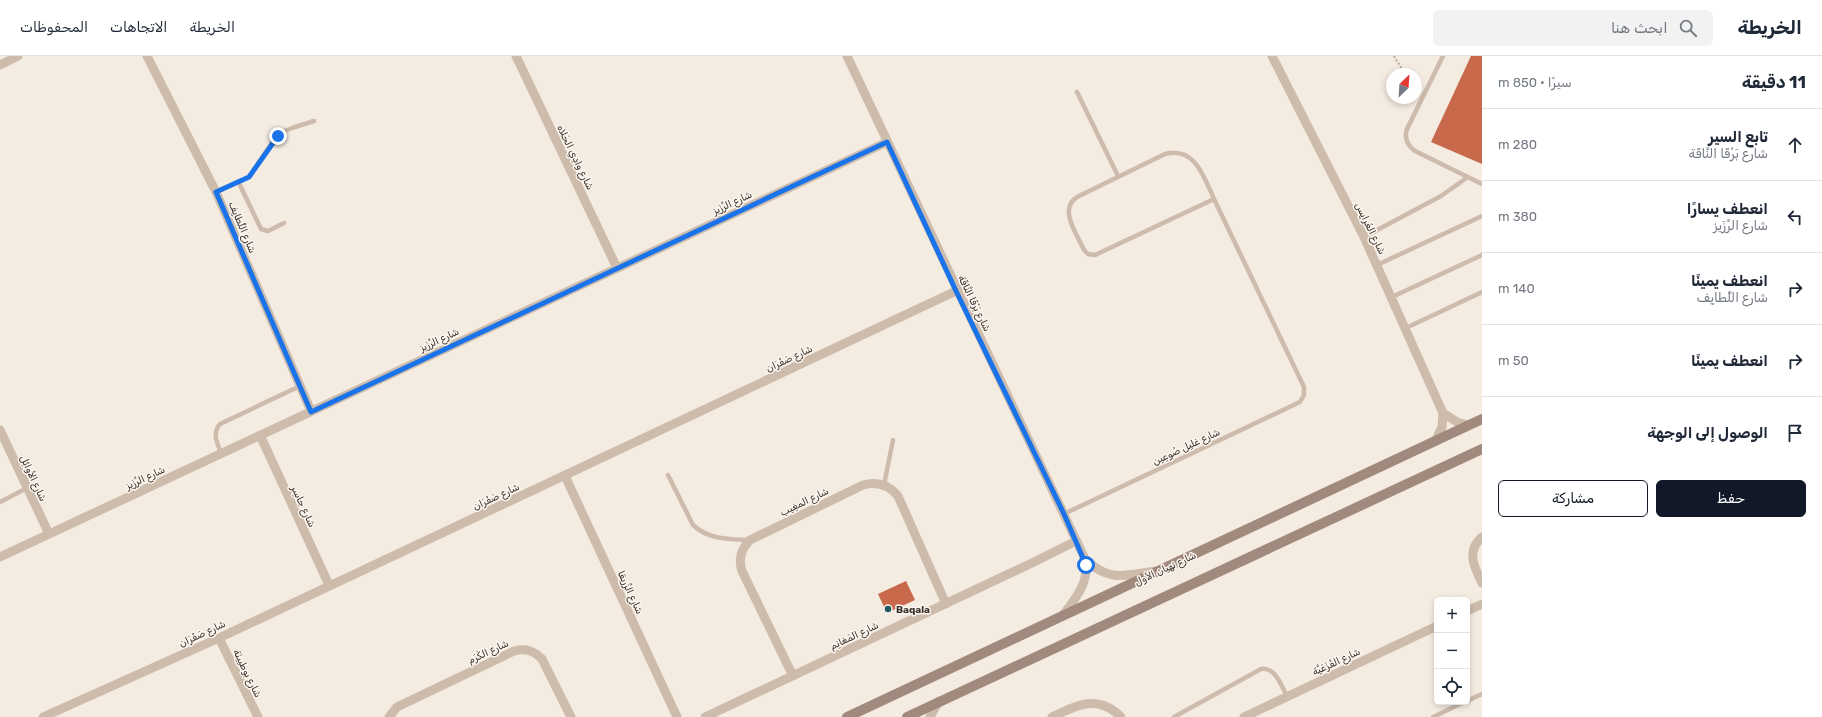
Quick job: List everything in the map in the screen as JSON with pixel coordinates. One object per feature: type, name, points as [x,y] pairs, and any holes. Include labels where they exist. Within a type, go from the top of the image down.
[{"type":"main road","name":"شارع نهيان الأول","points":[[847,717],[1482,419]]},
{"type":"main road","points":[[907,717],[940,700],[1482,449]]},
{"type":"street","points":[[0,65],[18,56]]},
{"type":"street","name":"شارع اللَّطايِف","points":[[147,56],[216,192],[311,412]]},
{"type":"street","name":"شارع وادِي الحَلاه","points":[[516,56],[617,268]]},
{"type":"street","name":"شارع بَرْقَا النَّاقَة","points":[[847,56],[956,291],[1085,559],[1096,570],[1115,576],[1161,570]]},
{"type":"street","name":"شارع الغَرايِس","points":[[1272,56],[1364,237],[1443,413]]},
{"type":"street","name":"شارع الرِّزَيز","points":[[0,557],[887,142]]},
{"type":"street","name":"شارع صَفْرَان","points":[[43,717],[219,638],[956,291]]},
{"type":"street","points":[[1436,440],[1442,427],[1443,413],[1457,422],[1467,426]]},
{"type":"street","name":"شارع الأوائِل","points":[[0,430],[49,534]]},
{"type":"street","name":"شارع جاسِر","points":[[260,435],[329,585]]},
{"type":"street","name":"شارع الزِّريقا","points":[[565,476],[677,717]]},
{"type":"street","name":"شارع المغِيب","points":[[750,540],[863,485],[874,483],[884,485]]},
{"type":"street","points":[[884,485],[894,492],[901,501],[946,604]]},
{"type":"street","points":[[1482,537],[1475,545],[1472,556],[1475,568],[1482,583]]},
{"type":"street","points":[[750,540],[741,553],[741,567],[793,676]]},
{"type":"street","name":"شارع المَغانِم","points":[[705,717],[946,604],[1076,541]]},
{"type":"street","name":"شارع بَرْقَا النَّاقَة","points":[[1063,615],[1077,596],[1084,582],[1086,574],[1085,559]]},
{"type":"street","points":[[1470,610],[1482,604]]},
{"type":"street","name":"شارع الفْزَعَيَّة","points":[[1244,717],[1434,627]]},
{"type":"street","name":"شارع بوطيينَة","points":[[219,638],[258,717]]},
{"type":"street","name":"شارع الكَرَم","points":[[389,717],[397,707],[514,651],[524,649],[534,652],[542,659],[571,717]]},
{"type":"street","points":[[930,717],[940,700]]},
{"type":"street","points":[[1052,717],[1081,704],[1094,703],[1108,707],[1120,717]]},
{"type":"lane","points":[[1443,56],[1407,129],[1406,139],[1411,148],[1415,151],[1482,184]]},
{"type":"lane","points":[[1077,92],[1118,176]]},
{"type":"lane","points":[[216,192],[239,183],[253,173],[278,136],[287,130],[314,121]]},
{"type":"lane","points":[[1171,152],[1183,153],[1193,159],[1197,164],[1214,199],[1099,254],[1088,254],[1084,250],[1069,216],[1069,205],[1077,197],[1118,176],[1171,152]]},
{"type":"lane","points":[[1364,237],[1441,196],[1468,177]]},
{"type":"lane","points":[[239,183],[261,229],[268,231],[284,223]]},
{"type":"lane","name":"شارع غليل صُوعِين","points":[[1064,514],[1300,402],[1304,396],[1304,387],[1214,199]]},
{"type":"lane","points":[[1377,265],[1482,216]]},
{"type":"lane","points":[[1392,297],[1482,255]]},
{"type":"lane","points":[[1406,328],[1482,292]]},
{"type":"lane","points":[[221,453],[215,435],[220,424],[300,386]]},
{"type":"lane","points":[[884,485],[894,440]]},
{"type":"lane","points":[[668,475],[693,524],[700,531],[715,538],[750,540]]},
{"type":"lane","points":[[0,502],[27,488]]},
{"type":"lane","points":[[1174,717],[1261,669],[1268,669],[1273,672],[1287,696]]},
{"type":"lane","points":[[1470,699],[1482,694]]},
{"type":"lane","points":[[1433,717],[1458,705]]},
{"type":"path","points":[[1394,56],[1401,68]]},
{"type":"building","points":[[1471,56],[1482,56],[1482,164],[1431,142]]},
{"type":"building","points":[[906,581],[915,600],[887,613],[878,594]]},
{"type":"place","name":"Baqala","points":[[888,609]]},
{"type":"route","points":[[278,136],[249,177],[239,183],[216,192],[311,412],[887,142],[956,291],[1064,514],[1085,559],[1086,565]]}]
